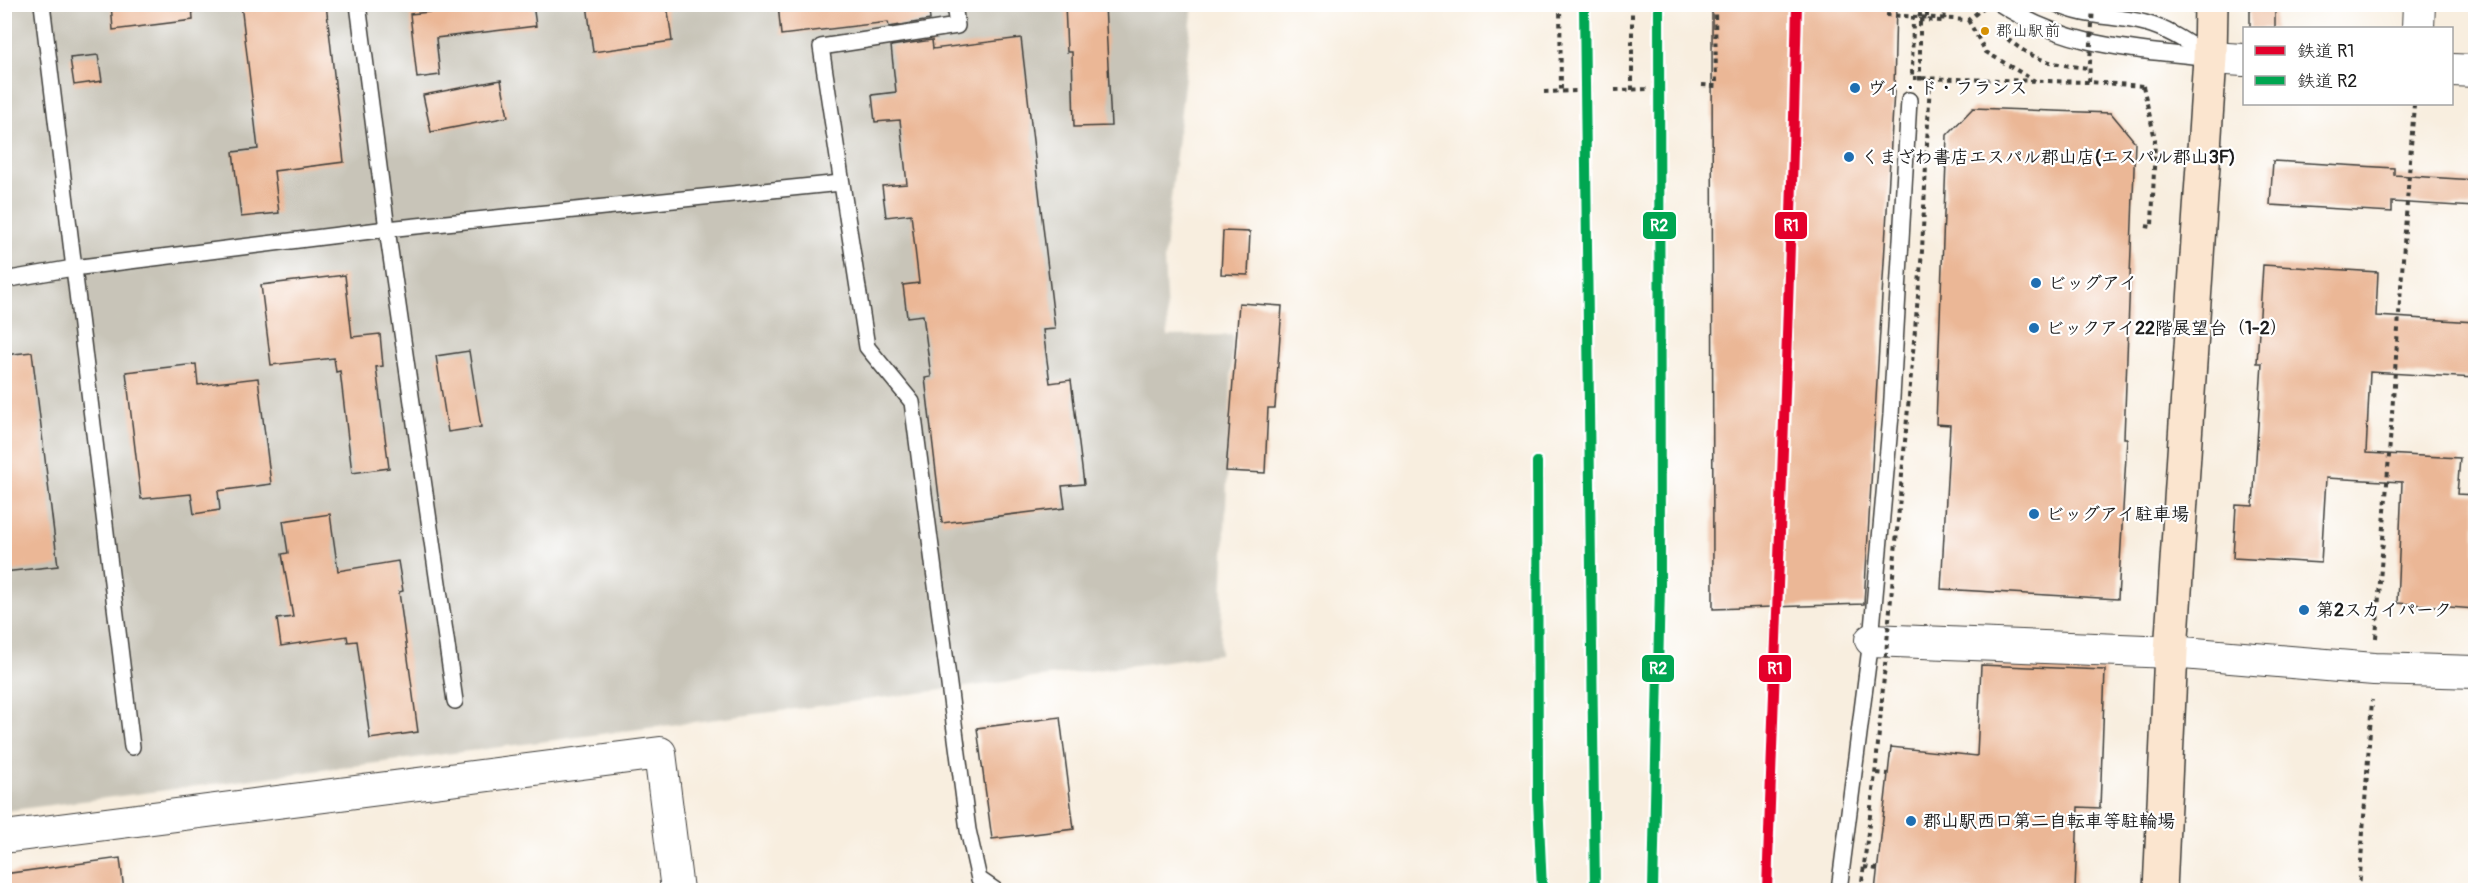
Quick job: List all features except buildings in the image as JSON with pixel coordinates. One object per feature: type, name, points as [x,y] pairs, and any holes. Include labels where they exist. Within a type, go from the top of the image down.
[{"type":"street","points":[[2160,891],[2170,652],[2210,58],[2211,4]]},
{"type":"street","points":[[2418,4],[2418,27]]},
{"type":"street","points":[[2210,58],[2243,60]]},
{"type":"street","points":[[2453,70],[2475,70]]},
{"type":"street","points":[[1871,640],[2170,652],[2374,669],[2475,672]]},
{"type":"street","points":[[4,837],[660,753],[676,891]]},
{"type":"lane","points":[[42,4],[132,747]]},
{"type":"lane","points":[[358,4],[387,228],[455,701]]},
{"type":"lane","points":[[954,4],[957,26],[821,47],[867,347],[912,402],[968,830],[979,879],[995,891]]},
{"type":"lane","points":[[2000,4],[2042,28],[2080,41],[2210,58]]},
{"type":"lane","points":[[2057,4],[2080,12],[2145,23],[2178,36],[2210,58]]},
{"type":"lane","points":[[1839,891],[1871,640],[1891,415],[1909,100]]},
{"type":"lane","points":[[4,280],[73,268],[387,228],[841,183]]},
{"type":"path","points":[[1560,4],[1561,92]]},
{"type":"path","points":[[1632,4],[1632,90]]},
{"type":"path","points":[[1702,85],[1716,86],[1715,4]]},
{"type":"path","points":[[1920,4],[1920,84]]},
{"type":"path","points":[[1927,4],[1927,17]]},
{"type":"path","points":[[1919,20],[1944,21],[1946,4]]},
{"type":"path","points":[[1946,4],[1946,18]]},
{"type":"path","points":[[1886,15],[1968,20],[1988,4]]},
{"type":"path","points":[[2089,82],[2093,4]]},
{"type":"path","points":[[1913,16],[1912,78],[2089,82],[2143,86],[2155,139],[2152,226],[2145,226]]},
{"type":"path","points":[[1968,20],[1986,52],[2035,81]]},
{"type":"path","points":[[1861,891],[1922,251],[1930,79]]},
{"type":"path","points":[[1615,90],[1651,89]]},
{"type":"path","points":[[1544,92],[1577,92]]},
{"type":"path","points":[[2359,891],[2414,105]]},
{"type":"path","points":[[1874,773],[1888,774]]},
{"type":"path","points":[[1864,867],[1877,868]]},
{"type":"shaded area","points":[[4,5],[1193,5],[1164,260],[1168,336],[1233,335],[1220,654],[5,811]]},
{"type":"railway","points":[[1653,890],[1660,585],[1659,4]]},
{"type":"rail line","name":"R2","points":[[1584,4],[1595,890]]},
{"type":"rail line","name":"R2","points":[[1653,890],[1660,585],[1659,4]]},
{"type":"rail line","name":"R1","points":[[1767,890],[1797,4]]},
{"type":"rail line","name":"R2","points":[[1537,462],[1538,799],[1542,890]]},
{"type":"place","name":"郡山駅前","points":[[1985,31]]},
{"type":"place","name":"ヴィ・ド・フランス","points":[[1855,88]]},
{"type":"place","name":"くまざわ書店エスパル郡山店(エスパル郡山3F)","points":[[1849,157]]},
{"type":"place","name":"ビッグアイ","points":[[2036,283]]},
{"type":"place","name":"ビックアイ22階展望台（1-2）","points":[[2034,328]]},
{"type":"place","name":"ビッグアイ駐車場","points":[[2034,514]]},
{"type":"place","name":"第2スカイパーク","points":[[2304,610]]},
{"type":"place","name":"郡山駅西口第二自転車等駐輪場","points":[[1911,821]]}]
